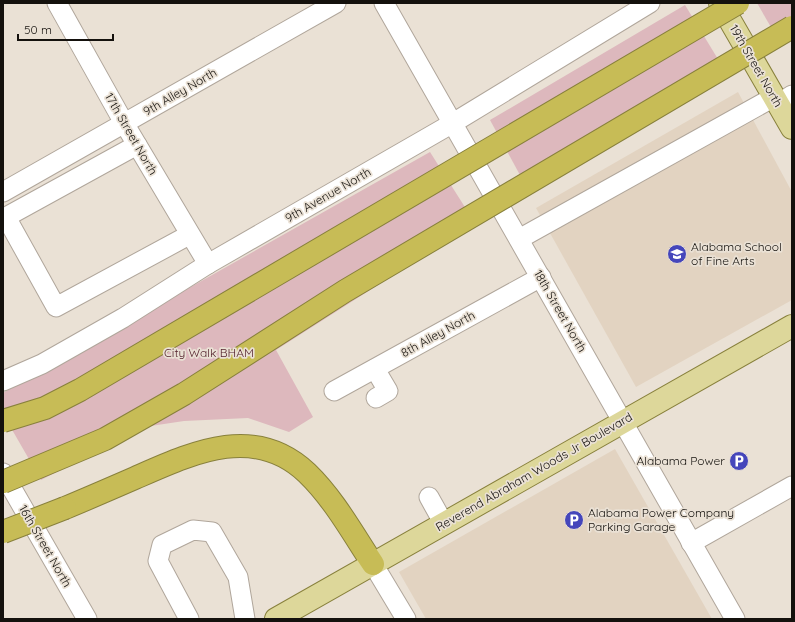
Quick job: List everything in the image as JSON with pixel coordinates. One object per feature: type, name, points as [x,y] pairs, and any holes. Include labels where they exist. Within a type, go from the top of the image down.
[{"type":"highway","points":[[3,421],[45,408],[80,390],[738,3]]},
{"type":"highway","points":[[3,482],[105,439],[177,398],[345,290],[792,27]]},
{"type":"highway","points":[[3,532],[65,508],[177,459],[220,446],[244,445],[270,450],[291,461],[306,473],[325,493],[374,564]]},
{"type":"main road","name":"19th Street North","points":[[720,3],[781,99],[792,128]]},
{"type":"main road","name":"Reverend Abraham Woods Jr Boulevard","points":[[276,619],[792,326]]},
{"type":"street","name":"17th Street North","points":[[57,3],[124,123],[189,235],[208,264]]},
{"type":"street","name":"9th Alley North","points":[[3,192],[334,3]]},
{"type":"street","name":"18th Street North","points":[[384,3],[735,619]]},
{"type":"street","name":"9th Avenue North","points":[[3,381],[42,364],[116,322],[208,264],[453,123],[650,3]]},
{"type":"street","points":[[519,239],[781,99]]},
{"type":"street","points":[[137,145],[6,217],[56,307],[189,235]]},
{"type":"street","name":"8th Alley North","points":[[334,391],[541,277]]},
{"type":"street","points":[[375,369],[388,391],[376,398]]},
{"type":"street","name":"16th Street North","points":[[3,473],[87,619]]},
{"type":"street","points":[[691,543],[792,486]]},
{"type":"street","points":[[429,497],[444,524]]},
{"type":"street","points":[[189,619],[158,561],[162,545],[193,530],[212,532],[238,577],[245,619]]},
{"type":"street","points":[[374,564],[406,619]]},
{"type":"shaded area","name":"Alabama School of Fine Arts","points":[[738,92],[792,192],[792,300],[636,387],[536,208]]},
{"type":"shaded area","name":"Alabama Power Company Parking Garage","points":[[615,449],[712,619],[426,619],[399,572]]},
{"type":"green space","points":[[757,3],[792,3],[792,34],[779,41]]},
{"type":"green space","points":[[685,5],[724,69],[527,188],[490,120]]},
{"type":"green space","name":"City Walk BHAM","points":[[430,152],[475,223],[276,350],[313,417],[289,432],[248,418],[184,421],[144,427],[41,480],[3,414],[3,393]]},
{"type":"place","name":"Alabama School of Fine Arts","points":[[677,254]]},
{"type":"place","name":"Alabama Power","points":[[739,461]]},
{"type":"place","name":"Alabama Power Company Parking Garage","points":[[574,520]]}]
